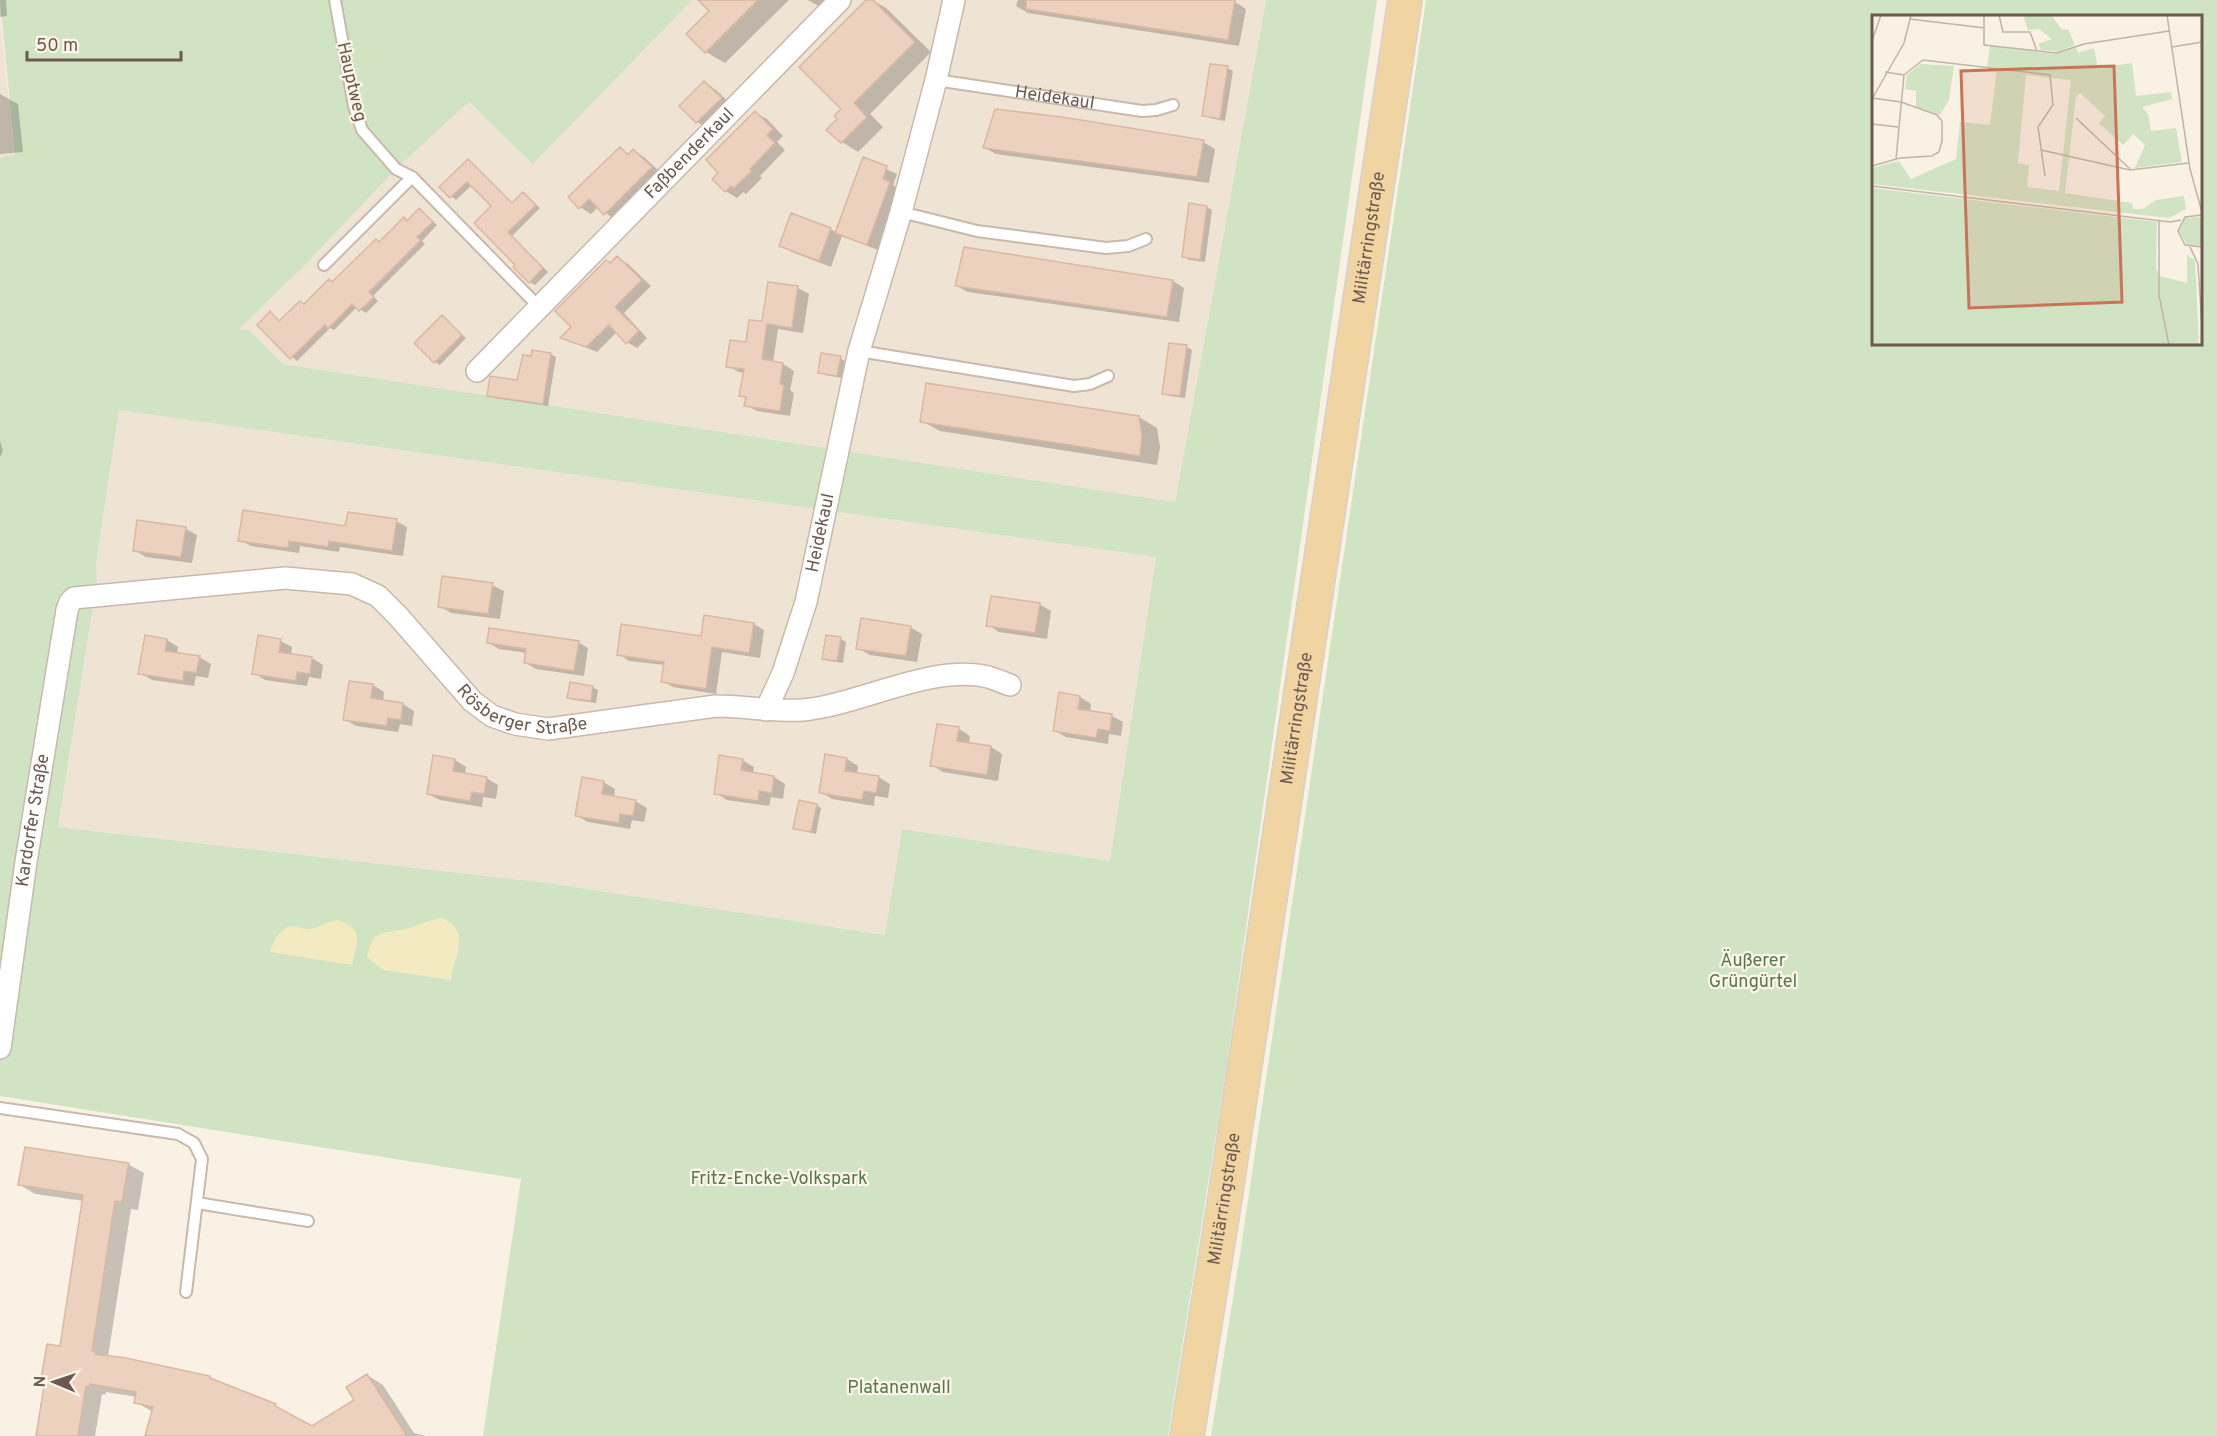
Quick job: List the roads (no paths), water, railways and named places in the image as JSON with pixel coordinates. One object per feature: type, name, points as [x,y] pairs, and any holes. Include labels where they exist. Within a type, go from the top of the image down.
[{"type":"main road","name":"Militärringstraße","points":[[1187,1436],[1226,1198],[1405,0]]},
{"type":"street","name":"Faßbenderkaul","points":[[477,371],[840,0]]},
{"type":"street","name":"Heidekaul","points":[[766,710],[783,673],[806,602],[859,351],[901,212],[936,80],[954,0]]},
{"type":"street","name":"Rösberger Straße","points":[[74,598],[285,578],[352,584],[378,596],[472,701],[492,716],[514,724],[548,729],[716,706],[804,710],[844,702],[915,682],[958,674],[987,676],[1010,685]]},
{"type":"street","name":"Kardorfer Straße","points":[[0,1048],[26,862],[67,610],[74,598]]},
{"type":"lane","name":"Hauptweg","points":[[335,0],[354,106],[362,130],[396,169],[412,177]]},
{"type":"lane","name":"Heidekaul","points":[[936,80],[1142,111],[1173,105]]},
{"type":"lane","points":[[324,265],[412,177],[540,308]]},
{"type":"lane","points":[[901,212],[977,231],[1106,248],[1128,246],[1146,239]]},
{"type":"lane","points":[[859,351],[1074,386],[1090,384],[1108,376]]},
{"type":"lane","points":[[0,1108],[178,1134],[194,1143],[202,1159],[186,1292]]},
{"type":"lane","points":[[197,1203],[308,1221]]},
{"type":"park label","name":"Äußerer Grüngürtel","points":[[1753,971]]},
{"type":"park label","name":"Fritz-Encke-Volkspark","points":[[779,1179]]},
{"type":"park label","name":"Platanenwall","points":[[899,1388]]}]
